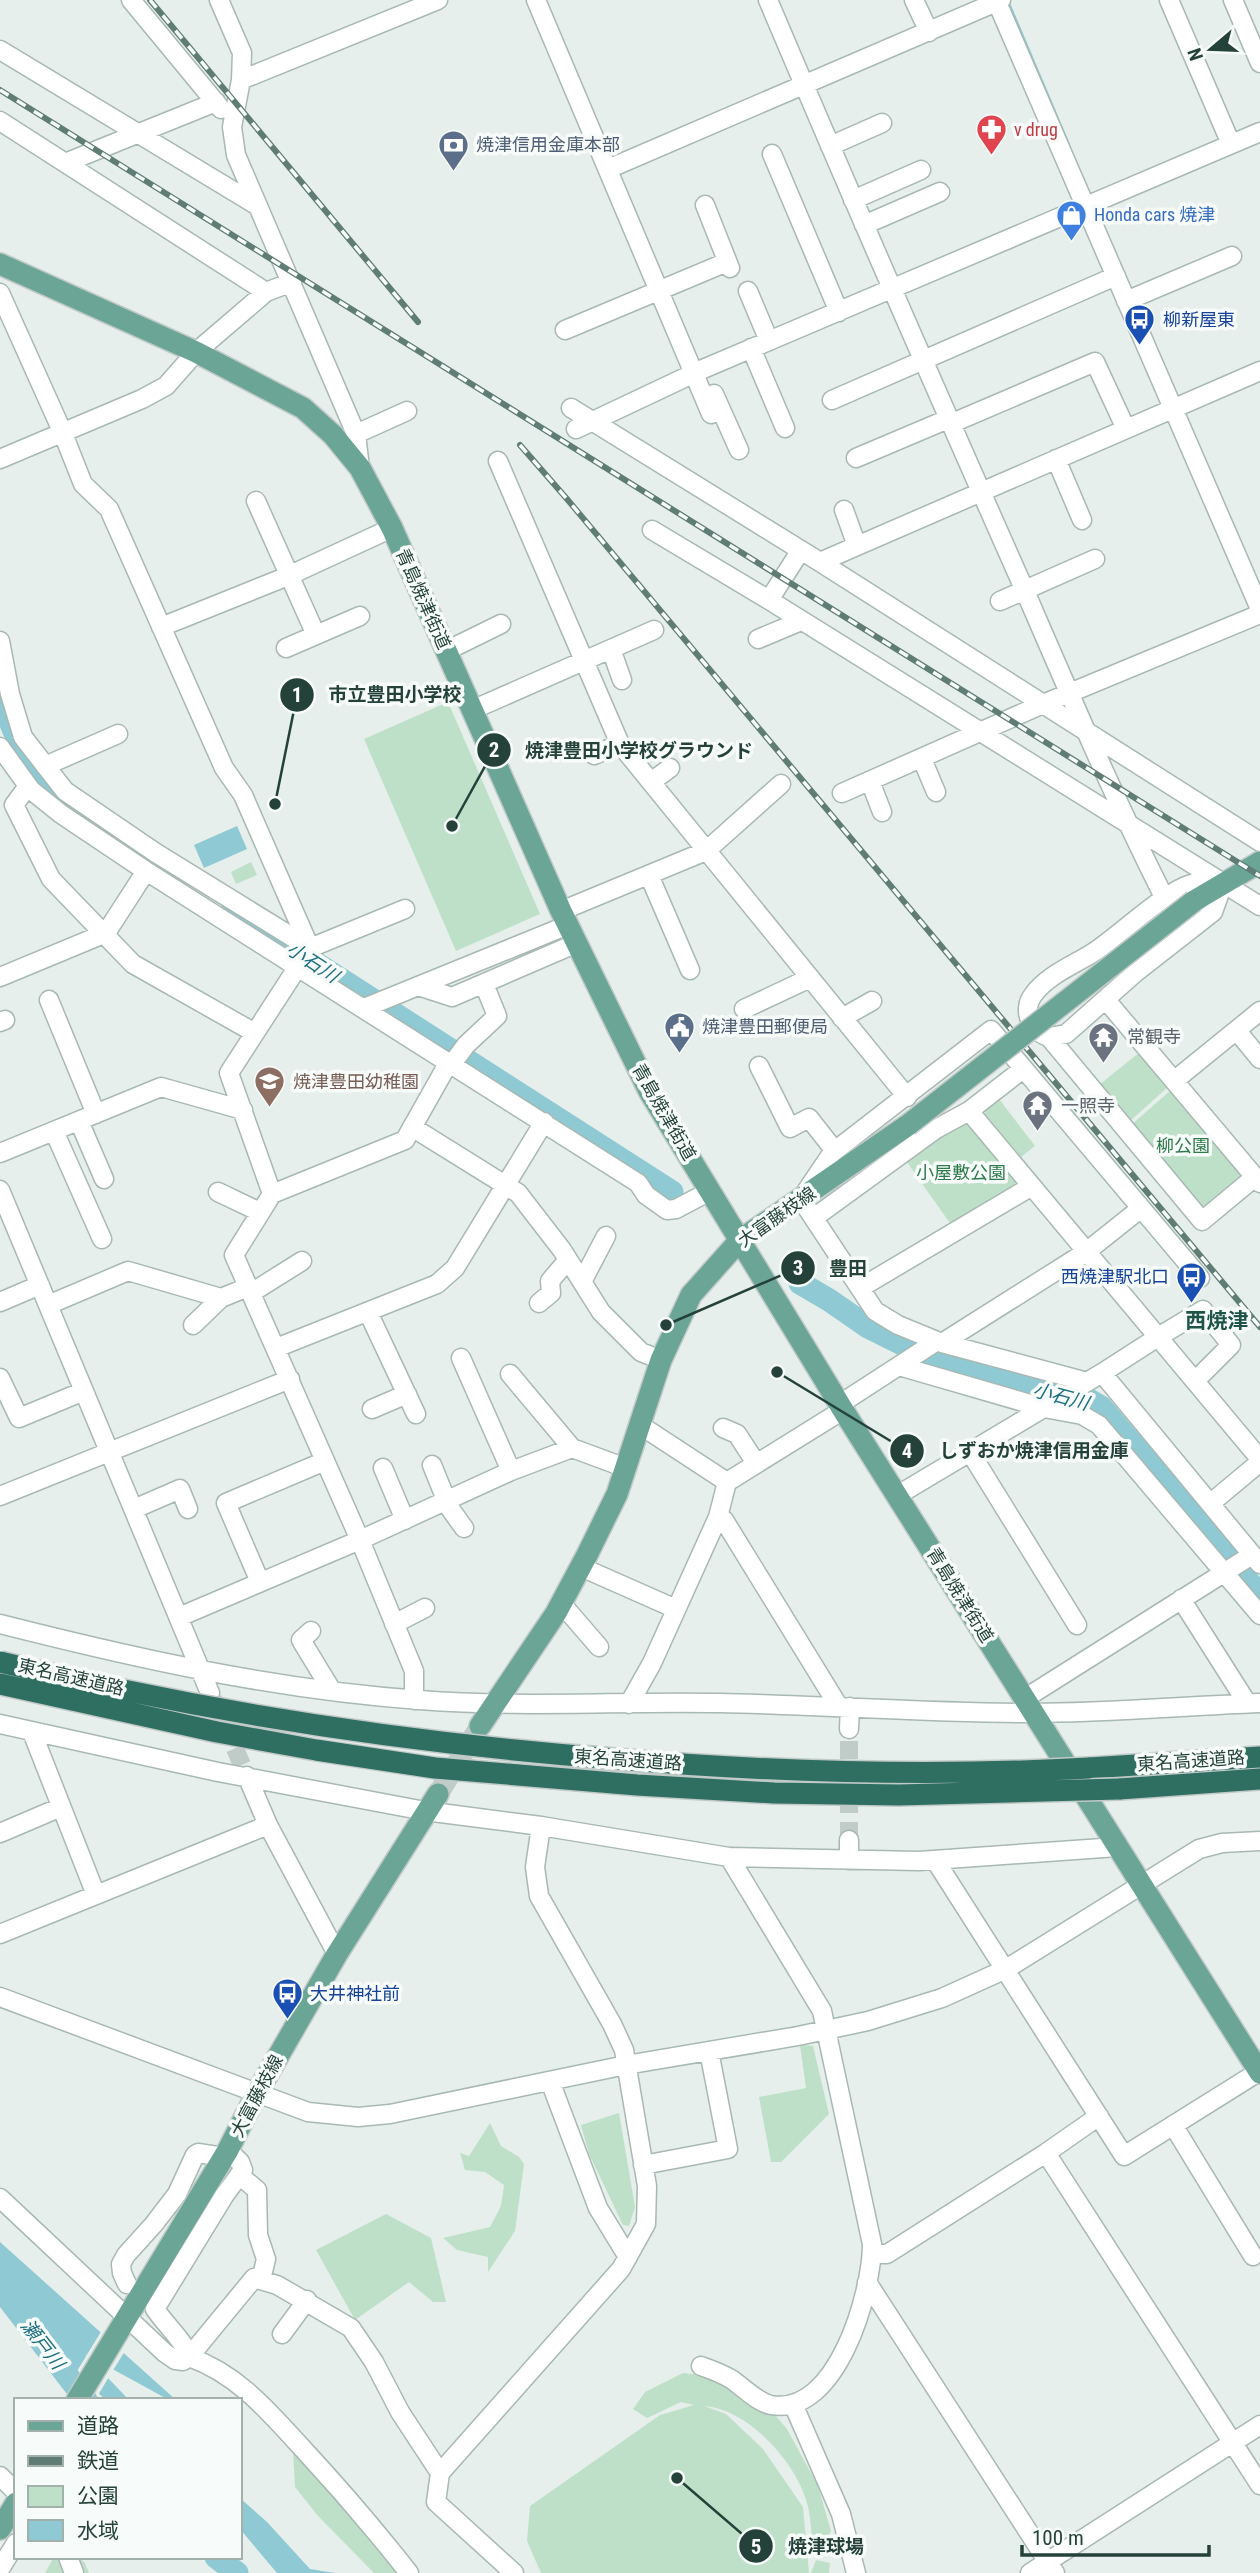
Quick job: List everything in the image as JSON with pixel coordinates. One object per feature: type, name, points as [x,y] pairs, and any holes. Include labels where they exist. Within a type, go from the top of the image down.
[{"type":"highway","name":"東名高速道路","points":[[0,1662],[217,1710],[327,1727],[513,1751],[706,1766],[812,1771],[946,1772],[1090,1768],[1260,1757]]},
{"type":"highway","name":"東名高速道路","points":[[0,1684],[217,1732],[316,1750],[435,1768],[637,1785],[774,1793],[899,1795],[1119,1788],[1260,1779]]},
{"type":"main road","name":"青島焼津街道","points":[[0,264],[196,352],[303,408],[332,435],[360,468],[392,528],[569,926],[649,1091],[842,1407],[1260,2072]]},
{"type":"main road","name":"大富藤枝線","points":[[480,1726],[561,1603],[617,1494],[661,1360],[691,1295],[740,1240],[908,1125],[1194,901],[1260,862]]},
{"type":"main road","name":"大富藤枝線","points":[[78,2398],[226,2153],[257,2093],[337,1954],[431,1802]]},
{"type":"main road","points":[[0,2529],[14,2506]]},
{"type":"street","points":[[131,0],[216,102],[232,127]]},
{"type":"street","points":[[219,0],[242,53],[241,80],[232,127],[236,155],[356,434],[360,468]]},
{"type":"street","points":[[241,80],[438,0]]},
{"type":"street","points":[[536,0],[660,289],[739,450]]},
{"type":"street","points":[[768,0],[921,359],[1069,695],[1125,821],[1165,899]]},
{"type":"street","points":[[914,0],[929,32]]},
{"type":"street","points":[[1169,0],[1231,145]]},
{"type":"street","points":[[1233,0],[1260,64]]},
{"type":"street","points":[[608,169],[998,1],[1260,611],[842,793]]},
{"type":"street","points":[[0,50],[258,206]]},
{"type":"street","points":[[65,163],[216,102]]},
{"type":"street","points":[[0,121],[266,292]]},
{"type":"street","points":[[830,146],[882,123]]},
{"type":"street","points":[[584,425],[751,348],[1260,132]]},
{"type":"street","points":[[772,154],[839,312]]},
{"type":"street","points":[[853,200],[921,170]]},
{"type":"street","points":[[864,225],[940,192]]},
{"type":"street","points":[[565,330],[660,289],[729,265],[705,205]]},
{"type":"street","points":[[1126,301],[1232,256]]},
{"type":"street","points":[[832,400],[1116,276]]},
{"type":"street","points":[[0,459],[142,399],[166,386],[196,352],[266,292],[292,282]]},
{"type":"street","points":[[748,292],[769,341]]},
{"type":"street","points":[[0,293],[83,484],[109,509],[224,768],[243,795],[310,948]]},
{"type":"street","points":[[751,348],[785,428]]},
{"type":"street","points":[[856,458],[1096,362],[1126,429]]},
{"type":"street","points":[[698,371],[711,414]]},
{"type":"street","points":[[820,562],[1260,371]]},
{"type":"street","points":[[571,408],[584,425],[801,550],[1260,842]]},
{"type":"street","points":[[356,434],[407,411]]},
{"type":"street","points":[[1056,459],[1082,520]]},
{"type":"street","points":[[498,461],[620,744],[907,1097]]},
{"type":"street","points":[[256,501],[316,635]]},
{"type":"street","points":[[844,510],[858,546]]},
{"type":"street","points":[[161,627],[288,576],[392,528]]},
{"type":"street","points":[[652,530],[1260,906]]},
{"type":"street","points":[[769,600],[801,550]]},
{"type":"street","points":[[1000,601],[1095,559]]},
{"type":"street","points":[[286,648],[360,616]]},
{"type":"street","points":[[758,639],[801,621]]},
{"type":"street","points":[[446,651],[501,624]]},
{"type":"street","points":[[472,710],[654,629]]},
{"type":"street","points":[[0,641],[10,694],[23,737],[65,791],[156,853],[310,948]]},
{"type":"street","points":[[611,649],[622,680]]},
{"type":"street","points":[[45,766],[118,734]]},
{"type":"street","points":[[594,755],[620,744]]},
{"type":"street","points":[[0,747],[28,786],[61,814],[146,871],[638,1183],[646,1195],[667,1210],[676,1209],[710,1191]]},
{"type":"street","points":[[922,759],[936,792]]},
{"type":"street","points":[[651,782],[670,768]]},
{"type":"street","points":[[870,781],[882,812]]},
{"type":"street","points":[[418,986],[452,997],[484,984],[649,875],[706,852],[781,785]]},
{"type":"street","points":[[28,786],[14,805],[51,879],[133,964],[255,1033]]},
{"type":"street","points":[[0,977],[106,933],[146,871]]},
{"type":"street","points":[[649,875],[690,970]]},
{"type":"street","points":[[1106,1000],[1257,1180],[1202,1221],[1049,1037],[1039,1032],[1028,1018],[1028,1003],[1032,996],[1068,967],[1093,953],[1165,899],[1193,883],[1223,884]]},
{"type":"street","points":[[1049,1037],[1066,1034],[1135,973],[1213,912],[1223,884]]},
{"type":"street","points":[[272,1194],[229,1073],[310,948],[405,909]]},
{"type":"street","points":[[364,1008],[569,926]]},
{"type":"street","points":[[744,1009],[810,978]]},
{"type":"street","points":[[414,1700],[414,1671],[360,1540],[234,1255],[272,1194],[405,1140],[451,1063],[497,1016],[484,984]]},
{"type":"street","points":[[49,1000],[87,1117],[104,1180]]},
{"type":"street","points":[[842,1017],[872,1001]]},
{"type":"street","points":[[1175,1080],[1260,1011]]},
{"type":"street","points":[[1030,1706],[1181,1599],[1225,1572],[1256,1559],[1211,1503],[1094,1378],[936,1343],[875,1311],[801,1199],[835,1151],[991,1030],[1200,1278]]},
{"type":"street","points":[[1237,1031],[1260,1059]]},
{"type":"street","points":[[759,1066],[790,1128],[809,1118],[835,1151]]},
{"type":"street","points":[[815,1217],[936,1129],[970,1111],[1023,1069]]},
{"type":"street","points":[[0,1153],[161,1087],[243,1110]]},
{"type":"street","points":[[970,1111],[1260,1461],[1211,1503]]},
{"type":"street","points":[[276,1348],[438,1284],[455,1268],[544,1122]]},
{"type":"street","points":[[412,1127],[518,1193],[583,1280],[601,1312],[641,1352],[661,1360]]},
{"type":"street","points":[[54,1131],[102,1240]]},
{"type":"street","points":[[860,1288],[1032,1186]]},
{"type":"street","points":[[0,1190],[210,1693]]},
{"type":"street","points":[[218,1192],[261,1212]]},
{"type":"street","points":[[629,1703],[652,1663],[718,1517],[727,1482],[842,1407],[902,1364],[1086,1252],[1140,1209]]},
{"type":"street","points":[[583,1280],[606,1236]]},
{"type":"street","points":[[193,1325],[221,1298],[250,1290],[302,1261]]},
{"type":"street","points":[[539,1303],[551,1293],[550,1281],[567,1261]]},
{"type":"street","points":[[48,1305],[128,1271],[221,1298]]},
{"type":"street","points":[[0,1302],[40,1285]]},
{"type":"street","points":[[898,1495],[1203,1311],[1231,1345],[1195,1381]]},
{"type":"street","points":[[368,1312],[416,1414]]},
{"type":"street","points":[[461,1358],[512,1471]]},
{"type":"street","points":[[902,1364],[1044,1408],[1082,1415],[1099,1425],[1260,1615]]},
{"type":"street","points":[[510,1374],[572,1448],[626,1468]]},
{"type":"street","points":[[0,1378],[19,1418],[84,1391]]},
{"type":"street","points":[[0,1496],[290,1379]]},
{"type":"street","points":[[372,1409],[407,1394]]},
{"type":"street","points":[[640,1425],[727,1482]]},
{"type":"street","points":[[723,1428],[737,1434],[757,1463]]},
{"type":"street","points":[[179,1617],[360,1540],[512,1471],[572,1448]]},
{"type":"street","points":[[970,1452],[1077,1625]]},
{"type":"street","points":[[260,1582],[226,1503],[325,1461]]},
{"type":"street","points":[[432,1465],[449,1507],[464,1528]]},
{"type":"street","points":[[383,1468],[405,1520]]},
{"type":"street","points":[[134,1509],[180,1489],[188,1508]]},
{"type":"street","points":[[718,1517],[724,1520],[844,1707],[849,1729]]},
{"type":"street","points":[[581,1567],[676,1609]]},
{"type":"street","points":[[1181,1599],[1254,1703]]},
{"type":"street","points":[[561,1603],[599,1647]]},
{"type":"street","points":[[370,1614],[386,1604]]},
{"type":"street","points":[[394,1624],[425,1608]]},
{"type":"street","points":[[0,1625],[202,1671],[332,1691],[414,1700],[496,1704],[629,1703],[844,1707],[900,1711],[1254,1703]]},
{"type":"street","points":[[311,1631],[301,1640],[332,1691]]},
{"type":"street","points":[[0,1724],[218,1772],[431,1802],[541,1826],[729,1857],[935,1860],[1117,1847]]},
{"type":"street","points":[[32,1732],[96,1895]]},
{"type":"street","points":[[247,1776],[268,1825],[337,1954]]},
{"type":"street","points":[[0,1833],[61,1807]]},
{"type":"street","points":[[0,1934],[268,1825]]},
{"type":"street","points":[[514,2573],[436,2502],[440,2473],[621,2269],[646,2224],[647,2186],[624,2050],[539,1896],[535,1867],[541,1826]]},
{"type":"street","points":[[849,1840],[849,1860]]},
{"type":"street","points":[[0,1997],[308,2112],[358,2117],[390,2114],[626,2065],[827,2031],[908,2010],[977,1984],[1006,1969],[1199,1849],[1222,1843],[1260,1841]]},
{"type":"street","points":[[701,2366],[719,2372],[767,2404],[793,2404],[811,2395],[839,2365],[867,2282],[872,2254],[822,2011],[729,1857]]},
{"type":"street","points":[[935,1860],[1124,2156],[1260,2072]]},
{"type":"street","points":[[643,2165],[728,2149],[709,2051]]},
{"type":"street","points":[[550,2081],[598,2208],[628,2257]]},
{"type":"street","points":[[872,2254],[887,2254],[1099,2116]]},
{"type":"street","points":[[1173,2125],[1253,2256]]},
{"type":"street","points":[[127,2284],[121,2264],[177,2194],[195,2155],[226,2153],[240,2162],[243,2171],[224,2196],[155,2309],[165,2325],[184,2343],[189,2357]]},
{"type":"street","points":[[1046,2153],[1260,2485]]},
{"type":"street","points":[[239,2175],[257,2190],[258,2235],[266,2259],[261,2280]]},
{"type":"street","points":[[0,2198],[123,2323],[175,2360],[183,2361],[189,2357],[254,2278],[277,2285],[307,2300],[351,2328],[359,2337],[400,2412],[440,2473]]},
{"type":"street","points":[[867,2282],[1051,2567]]},
{"type":"street","points":[[282,2334],[307,2300]]},
{"type":"street","points":[[189,2357],[211,2364],[259,2400],[345,2494],[409,2573]]},
{"type":"street","points":[[793,2404],[841,2514],[856,2573]]},
{"type":"street","points":[[1030,2573],[1051,2567],[1260,2425]]},
{"type":"street","points":[[0,2476],[14,2490]]},
{"type":"street","points":[[0,2569],[14,2546]]},
{"type":"green space","points":[[448,702],[540,914],[456,951],[364,739]]},
{"type":"green space","points":[[251,862],[257,875],[236,884],[231,872]]},
{"type":"green space","points":[[1140,1052],[1168,1087],[1129,1122],[1099,1085]]},
{"type":"green space","name":"柳公園","points":[[1171,1090],[1243,1176],[1207,1210],[1200,1209],[1130,1126]]},
{"type":"green space","points":[[999,1099],[1035,1146],[1021,1157],[985,1114],[985,1109]]},
{"type":"green space","name":"小屋敷公園","points":[[960,1122],[968,1122],[1016,1180],[1015,1187],[952,1226],[904,1158]]},
{"type":"green space","points":[[800,2045],[813,2046],[829,2114],[781,2162],[771,2162],[759,2097],[806,2088]]},
{"type":"green space","points":[[619,2113],[635,2207],[629,2226],[623,2225],[589,2154],[581,2125]]},
{"type":"green space","points":[[490,2123],[501,2146],[519,2157],[524,2164],[515,2231],[488,2272],[488,2257],[457,2250],[443,2238],[490,2227],[501,2206],[504,2185],[485,2172],[465,2170],[460,2153],[469,2156]]},
{"type":"green space","points":[[386,2214],[431,2238],[446,2302],[433,2302],[409,2282],[355,2320],[316,2250]]},
{"type":"green space","points":[[683,2373],[707,2376],[739,2392],[771,2410],[787,2429],[818,2486],[831,2531],[824,2547],[813,2547],[807,2503],[801,2487],[781,2455],[753,2427],[721,2409],[704,2406],[726,2414],[763,2449],[803,2507],[809,2573],[541,2573],[527,2541],[530,2506],[660,2415],[694,2405],[681,2402],[647,2418],[633,2409],[645,2392]]},
{"type":"green space","points":[[299,2451],[408,2573],[374,2573],[318,2516],[295,2487],[293,2452]]},
{"type":"green space","points":[[53,2559],[80,2559],[89,2573],[45,2573]]},
{"type":"green space","points":[[816,2560],[830,2563],[829,2573],[811,2573]]},
{"type":"water","points":[[237,826],[247,849],[204,868],[194,845]]},
{"type":"water","points":[[0,2242],[174,2398],[165,2398],[85,2354],[127,2398],[104,2398],[0,2305]]},
{"type":"water","points":[[242,2500],[267,2522],[310,2569],[335,2573],[277,2573],[242,2531]]},
{"type":"pier","points":[[102,2330],[125,2351],[112,2372],[101,2366],[110,2375],[97,2397],[74,2376]]},
{"type":"waterway","points":[[1007,0],[1068,144]]},
{"type":"waterway","name":"小石川","points":[[0,689],[20,745],[48,784],[84,815],[133,847]]},
{"type":"waterway","name":"小石川","points":[[233,910],[672,1192]]},
{"type":"waterway","name":"小石川","points":[[800,1283],[868,1327],[938,1362],[1089,1400],[1101,1407],[1260,1595]]},
{"type":"waterway","name":"瀬戸川","points":[[0,2288],[84,2398]]},
{"type":"waterway","name":"瀬戸川","points":[[219,2559],[237,2573]]},
{"type":"tunnel","points":[[213,1699],[247,1776]]},
{"type":"tunnel","points":[[849,1729],[849,1840]]},
{"type":"tunnel","points":[[438,1794],[477,1731]]},
{"type":"railway","points":[[150,0],[418,322]]},
{"type":"railway","points":[[0,90],[1260,876]]},
{"type":"railway","points":[[520,445],[1260,1327]]},
{"type":"place","name":"v drug","points":[[991,157]]},
{"type":"place","name":"焼津信用金庫本部","points":[[453,172]]},
{"type":"place","name":"Honda cars 焼津","points":[[1071,242]]},
{"type":"place","name":"柳新屋東","points":[[1140,347]]},
{"type":"place","name":"市立豊田小学校","points":[[275,804]]},
{"type":"place","name":"焼津豊田小学校グラウンド","points":[[452,826]]},
{"type":"place","name":"焼津豊田郵便局","points":[[679,1054]]},
{"type":"place","name":"常観寺","points":[[1104,1064]]},
{"type":"place","name":"焼津豊田幼稚園","points":[[270,1109]]},
{"type":"place","name":"一照寺","points":[[1038,1133]]},
{"type":"place","name":"西焼津駅北口","points":[[1192,1304]]},
{"type":"place","name":"豊田","points":[[666,1325]]},
{"type":"place","name":"しずおか焼津信用金庫","points":[[777,1372]]},
{"type":"place","name":"大井神社前","points":[[287,2021]]},
{"type":"place","name":"焼津球場","points":[[677,2478]]},
{"type":"district","name":"西焼津","points":[[1217,1321]]}]
